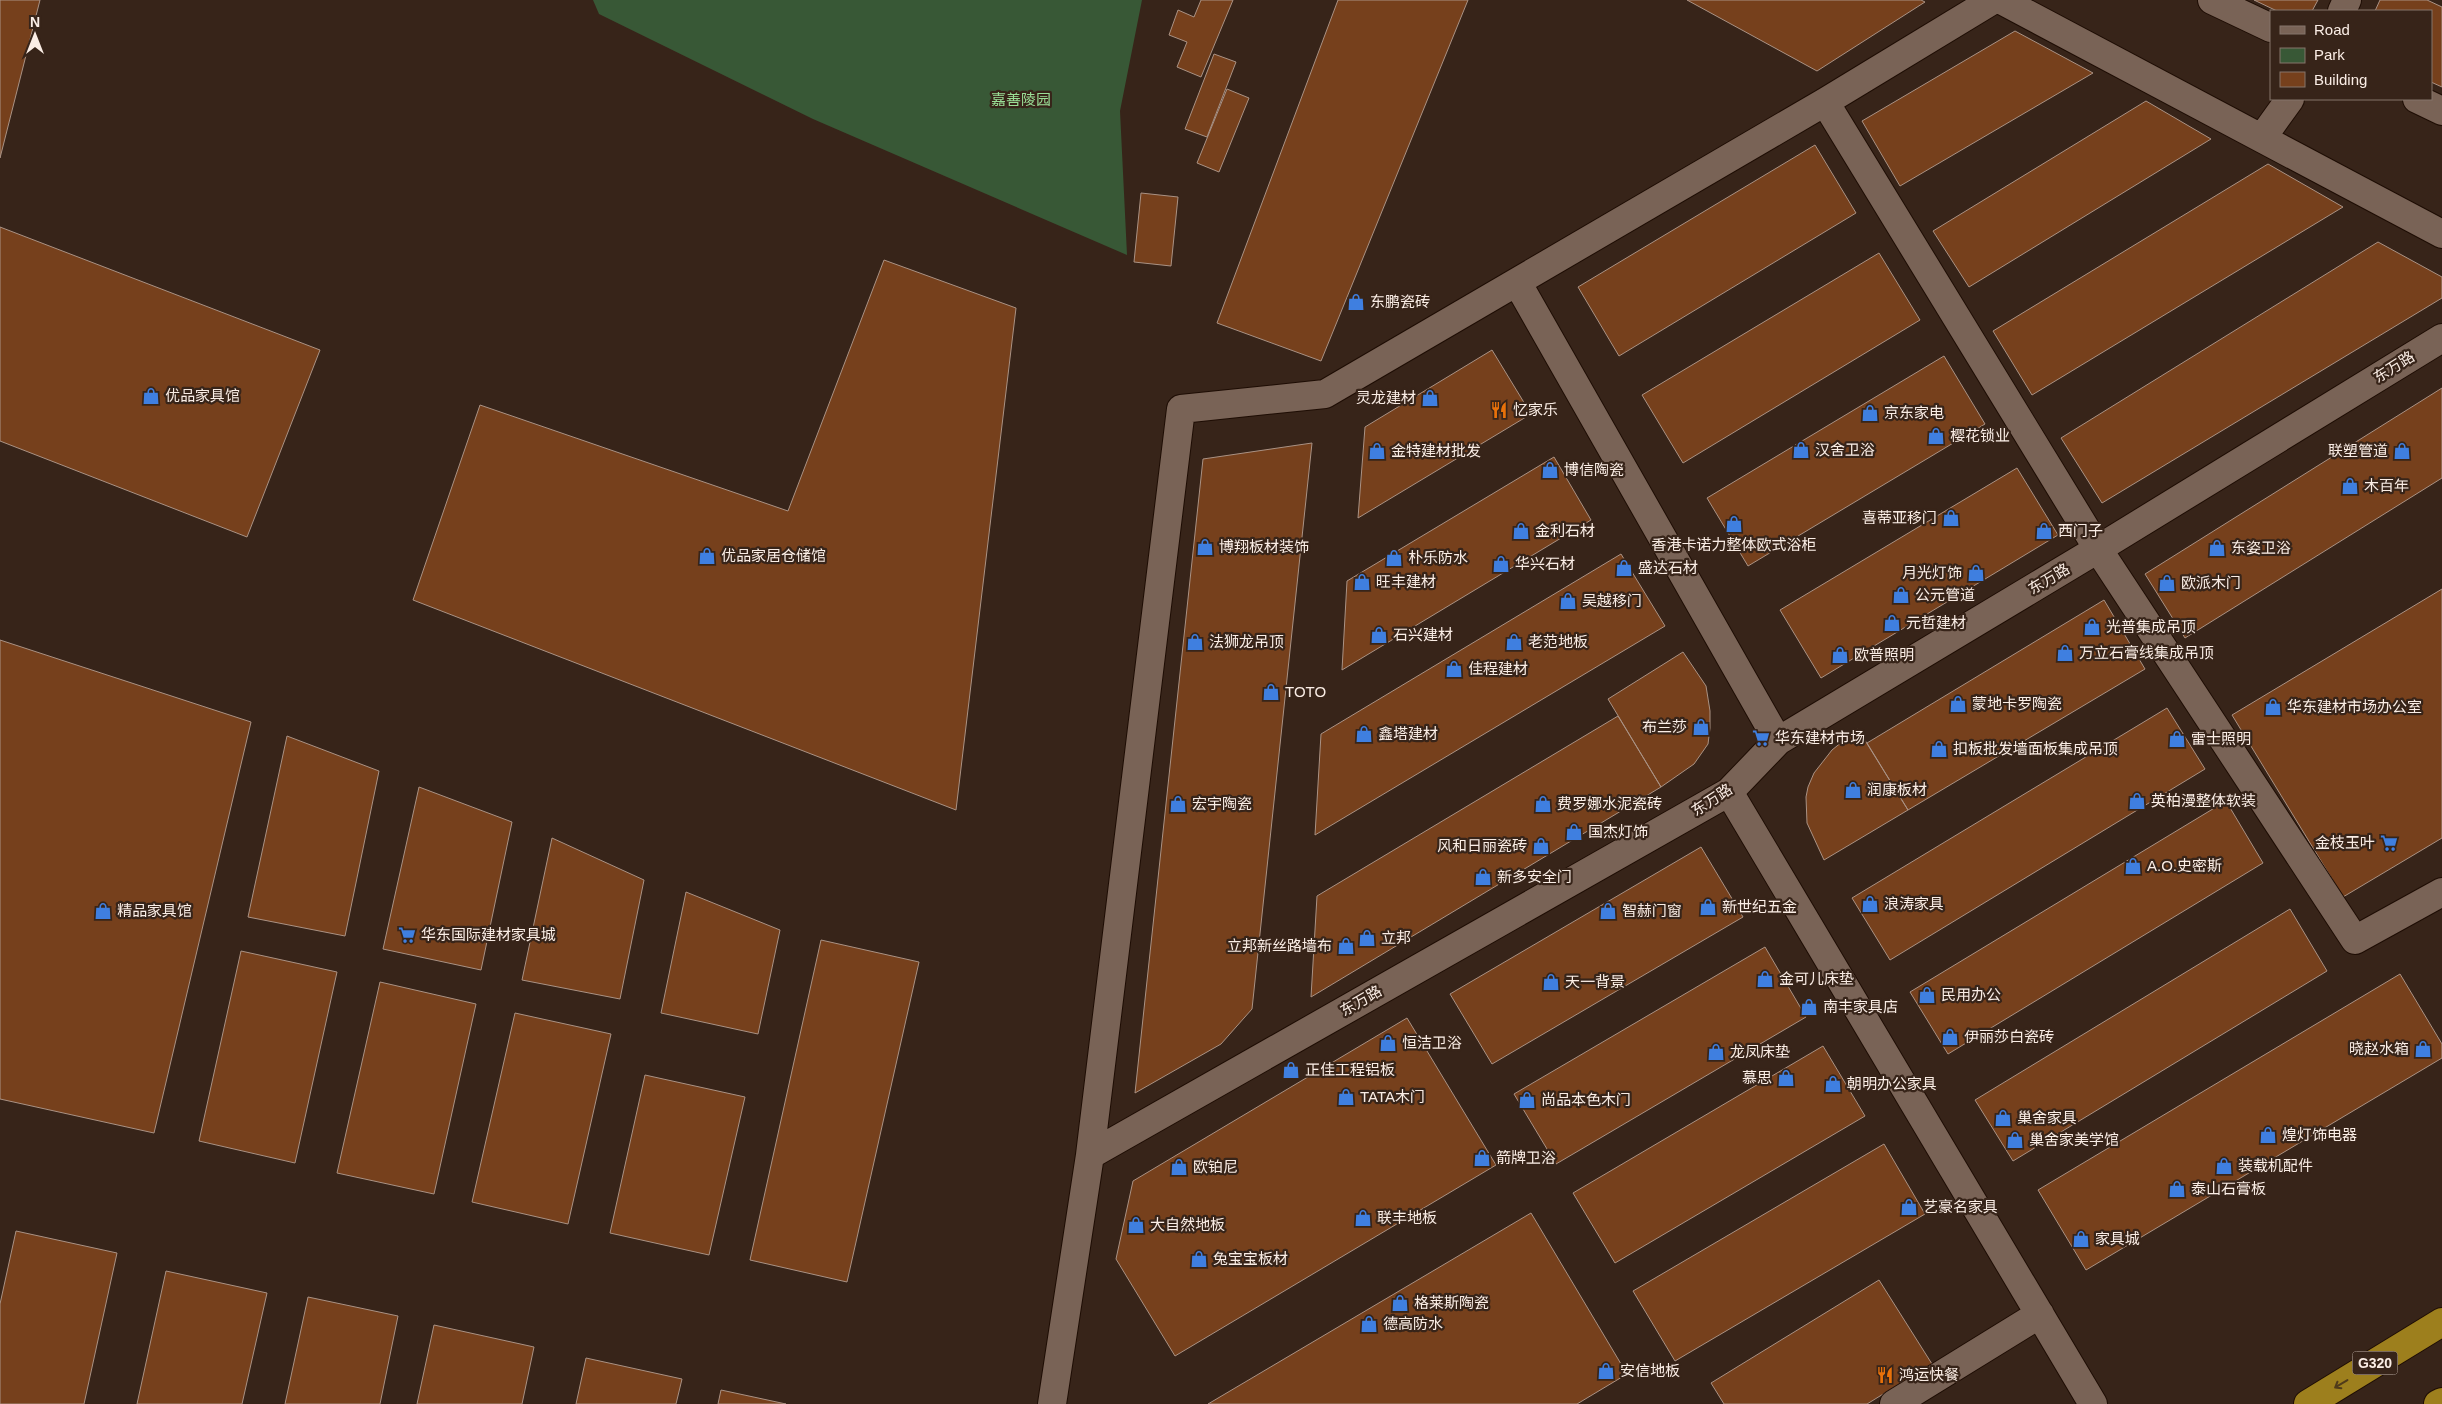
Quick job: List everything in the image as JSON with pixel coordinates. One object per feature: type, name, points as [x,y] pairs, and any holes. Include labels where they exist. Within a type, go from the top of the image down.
[{"type":"highway","name":"G320","points":[[2308,1404],[2442,1322]]},
{"type":"highway","points":[[2438,1404],[2442,1402]]},
{"type":"lane","points":[[1052,1404],[1090,1155],[1181,409],[1325,394],[1825,102],[1993,0]]},
{"type":"lane","points":[[2001,0],[2442,234]]},
{"type":"lane","points":[[2212,0],[2270,28]]},
{"type":"lane","points":[[2262,138],[2289,100]]},
{"type":"lane","points":[[2419,100],[2442,111]]},
{"type":"lane","points":[[1825,102],[2098,549],[2355,940],[2442,892]]},
{"type":"lane","points":[[1517,282],[1778,742]]},
{"type":"lane","name":"东万路","points":[[1090,1155],[1729,792],[1778,742],[2442,338]]},
{"type":"lane","points":[[1729,792],[2093,1404]]},
{"type":"lane","points":[[1894,1404],[2040,1314]]},
{"type":"green space","name":"嘉善陵园","points":[[593,0],[1142,0],[1120,111],[1127,255],[813,119],[599,14]]},
{"type":"building","points":[[0,0],[40,0],[0,158]]},
{"type":"building","points":[[1201,0],[1233,0],[1201,77],[1177,67],[1187,42],[1169,35],[1178,10],[1194,17]]},
{"type":"building","points":[[1338,0],[1468,0],[1321,361],[1217,323]]},
{"type":"building","points":[[1687,0],[1921,0],[1925,2],[1817,71]]},
{"type":"building","points":[[2254,0],[2318,0],[2313,10],[2275,10]]},
{"type":"building","points":[[2380,0],[2427,0],[2442,7],[2442,87],[2432,82],[2432,10],[2375,10]]},
{"type":"building","points":[[2015,31],[2093,73],[1900,186],[1862,121]]},
{"type":"building","points":[[1214,54],[1236,62],[1207,137],[1185,129]]},
{"type":"building","points":[[1227,89],[1249,98],[1219,172],[1197,163]]},
{"type":"building","points":[[2146,101],[2211,139],[1969,287],[1933,231]]},
{"type":"building","points":[[1815,145],[1856,213],[1619,356],[1578,287]]},
{"type":"building","points":[[2268,164],[2343,207],[2032,395],[1993,331]]},
{"type":"building","points":[[1141,193],[1178,197],[1171,266],[1134,262]]},
{"type":"building","name":"优品家具馆","points":[[0,227],[320,350],[247,537],[0,441]]},
{"type":"building","points":[[2378,242],[2442,277],[2442,298],[2102,503],[2061,438]]},
{"type":"building","points":[[1879,253],[1920,320],[1683,463],[1642,395]]},
{"type":"building","name":"优品家居仓储馆","points":[[884,260],[1016,308],[956,810],[413,600],[480,405],[788,511]]},
{"type":"building","points":[[1492,350],[1531,414],[1358,518],[1365,427]]},
{"type":"building","points":[[1944,356],[1985,424],[1748,566],[1707,498]]},
{"type":"building","points":[[2442,388],[2442,478],[2185,638],[2145,574]]},
{"type":"building","points":[[1312,443],[1252,1009],[1221,1044],[1135,1093],[1203,459]]},
{"type":"building","points":[[1554,457],[1591,520],[1342,670],[1347,581]]},
{"type":"building","points":[[2017,468],[2058,535],[1821,678],[1780,610]]},
{"type":"building","points":[[1621,554],[1665,626],[1315,835],[1321,734]]},
{"type":"building","points":[[2442,589],[2442,838],[2343,897],[2232,715]]},
{"type":"building","points":[[2104,600],[2145,669],[1908,810],[1867,743]]},
{"type":"building","name":"精品家具馆","points":[[0,640],[251,722],[154,1133],[0,1099]]},
{"type":"building","points":[[1683,652],[1706,686],[1710,711],[1708,744],[1694,764],[1661,787],[1608,699]]},
{"type":"building","points":[[2167,708],[2205,769],[1890,960],[1852,898]]},
{"type":"building","points":[[1618,716],[1661,787],[1311,997],[1317,896]]},
{"type":"building","points":[[1858,729],[1908,810],[1824,860],[1807,823],[1806,797],[1808,787],[1814,773],[1832,750]]},
{"type":"building","points":[[287,736],[379,771],[345,936],[248,917]]},
{"type":"building","points":[[419,787],[512,822],[481,970],[383,949]]},
{"type":"building","points":[[2226,801],[2263,863],[1948,1054],[1910,992]]},
{"type":"building","points":[[552,838],[644,880],[620,999],[522,980]]},
{"type":"building","points":[[1701,847],[1743,917],[1492,1064],[1450,994]]},
{"type":"building","points":[[686,892],[780,930],[758,1034],[661,1013]]},
{"type":"building","points":[[2290,909],[2327,971],[2013,1161],[1975,1100]]},
{"type":"building","points":[[821,940],[919,962],[847,1282],[750,1260]]},
{"type":"building","points":[[1765,947],[1806,1017],[1556,1164],[1514,1094]]},
{"type":"building","points":[[241,951],[337,972],[295,1163],[199,1141]]},
{"type":"building","points":[[2400,974],[2442,1044],[2442,1058],[2086,1270],[2038,1190]]},
{"type":"building","points":[[380,982],[476,1004],[434,1194],[337,1173]]},
{"type":"building","points":[[515,1013],[611,1034],[568,1224],[472,1202]]},
{"type":"building","points":[[1407,1018],[1496,1165],[1175,1356],[1116,1259],[1133,1181]]},
{"type":"building","points":[[1823,1046],[1865,1116],[1615,1263],[1573,1193]]},
{"type":"building","points":[[645,1075],[745,1097],[709,1255],[610,1233]]},
{"type":"building","points":[[1884,1144],[1925,1214],[1675,1361],[1633,1291]]},
{"type":"building","points":[[1531,1213],[1627,1374],[1577,1404],[1208,1404]]},
{"type":"building","points":[[16,1231],[117,1253],[84,1404],[0,1404],[0,1304]]},
{"type":"building","points":[[166,1271],[267,1293],[242,1404],[137,1404]]},
{"type":"building","points":[[1879,1280],[1932,1364],[1867,1404],[1724,1404],[1711,1383]]},
{"type":"building","points":[[308,1297],[398,1316],[380,1404],[285,1404]]},
{"type":"building","points":[[434,1325],[534,1347],[522,1404],[417,1404]]},
{"type":"building","points":[[586,1358],[682,1379],[676,1404],[576,1404]]},
{"type":"building","points":[[721,1390],[786,1404],[718,1404]]},
{"type":"place","name":"东鹏瓷砖","points":[[1356,302]]},
{"type":"place","name":"优品家具馆","points":[[151,396]]},
{"type":"place","name":"灵龙建材","points":[[1430,398]]},
{"type":"place","name":"忆家乐","points":[[1499,410]]},
{"type":"place","name":"京东家电","points":[[1870,413]]},
{"type":"place","name":"樱花锁业","points":[[1936,436]]},
{"type":"place","name":"汉舍卫浴","points":[[1801,450]]},
{"type":"place","name":"金特建材批发","points":[[1377,451]]},
{"type":"place","name":"联塑管道","points":[[2402,451]]},
{"type":"place","name":"博信陶瓷","points":[[1550,470]]},
{"type":"place","name":"木百年","points":[[2350,486]]},
{"type":"place","name":"喜蒂亚移门","points":[[1951,518]]},
{"type":"place","name":"香港卡诺力整体欧式浴柜","points":[[1734,524]]},
{"type":"place","name":"金利石材","points":[[1521,531]]},
{"type":"place","name":"西门子","points":[[2044,531]]},
{"type":"place","name":"博翔板材装饰","points":[[1205,547]]},
{"type":"place","name":"东姿卫浴","points":[[2217,548]]},
{"type":"place","name":"优品家居仓储馆","points":[[707,556]]},
{"type":"place","name":"朴乐防水","points":[[1394,558]]},
{"type":"place","name":"华兴石材","points":[[1501,564]]},
{"type":"place","name":"盛达石材","points":[[1624,568]]},
{"type":"place","name":"月光灯饰","points":[[1976,573]]},
{"type":"place","name":"旺丰建材","points":[[1362,582]]},
{"type":"place","name":"欧派木门","points":[[2167,583]]},
{"type":"place","name":"公元管道","points":[[1901,595]]},
{"type":"place","name":"吴越移门","points":[[1568,601]]},
{"type":"place","name":"元哲建材","points":[[1892,623]]},
{"type":"place","name":"光普集成吊顶","points":[[2092,627]]},
{"type":"place","name":"石兴建材","points":[[1379,635]]},
{"type":"place","name":"法狮龙吊顶","points":[[1195,642]]},
{"type":"place","name":"老范地板","points":[[1514,642]]},
{"type":"place","name":"万立石膏线集成吊顶","points":[[2065,653]]},
{"type":"place","name":"欧普照明","points":[[1840,655]]},
{"type":"place","name":"佳程建材","points":[[1454,669]]},
{"type":"place","name":"TOTO","points":[[1271,692]]},
{"type":"place","name":"蒙地卡罗陶瓷","points":[[1958,704]]},
{"type":"place","name":"华东建材市场办公室","points":[[2273,707]]},
{"type":"place","name":"布兰莎","points":[[1701,727]]},
{"type":"place","name":"鑫塔建材","points":[[1364,734]]},
{"type":"place","name":"华东建材市场","points":[[1761,738]]},
{"type":"place","name":"雷士照明","points":[[2177,739]]},
{"type":"place","name":"扣板批发墙面板集成吊顶","points":[[1939,749]]},
{"type":"place","name":"润康板材","points":[[1853,790]]},
{"type":"place","name":"英柏漫整体软装","points":[[2137,801]]},
{"type":"place","name":"宏宇陶瓷","points":[[1178,804]]},
{"type":"place","name":"费罗娜水泥瓷砖","points":[[1543,804]]},
{"type":"place","name":"国杰灯饰","points":[[1574,832]]},
{"type":"place","name":"金枝玉叶","points":[[2389,843]]},
{"type":"place","name":"风和日丽瓷砖","points":[[1541,846]]},
{"type":"place","name":"A.O.史密斯","points":[[2133,866]]},
{"type":"place","name":"新多安全门","points":[[1483,877]]},
{"type":"place","name":"浪涛家具","points":[[1870,904]]},
{"type":"place","name":"新世纪五金","points":[[1708,907]]},
{"type":"place","name":"精品家具馆","points":[[103,911]]},
{"type":"place","name":"智赫门窗","points":[[1608,911]]},
{"type":"place","name":"华东国际建材家具城","points":[[407,935]]},
{"type":"place","name":"立邦","points":[[1367,938]]},
{"type":"place","name":"立邦新丝路墙布","points":[[1346,946]]},
{"type":"place","name":"金可儿床垫","points":[[1765,979]]},
{"type":"place","name":"天一背景","points":[[1551,982]]},
{"type":"place","name":"民用办公","points":[[1927,995]]},
{"type":"place","name":"南丰家具店","points":[[1809,1007]]},
{"type":"place","name":"伊丽莎白瓷砖","points":[[1950,1037]]},
{"type":"place","name":"恒洁卫浴","points":[[1388,1043]]},
{"type":"place","name":"晓赵水箱","points":[[2423,1049]]},
{"type":"place","name":"龙凤床垫","points":[[1716,1052]]},
{"type":"place","name":"正佳工程铝板","points":[[1291,1070]]},
{"type":"place","name":"慕思","points":[[1786,1078]]},
{"type":"place","name":"朝明办公家具","points":[[1833,1084]]},
{"type":"place","name":"TATA木门","points":[[1346,1097]]},
{"type":"place","name":"尚品本色木门","points":[[1527,1100]]},
{"type":"place","name":"巢舍家具","points":[[2003,1118]]},
{"type":"place","name":"煌灯饰电器","points":[[2268,1135]]},
{"type":"place","name":"巢舍家美学馆","points":[[2015,1140]]},
{"type":"place","name":"箭牌卫浴","points":[[1482,1158]]},
{"type":"place","name":"装载机配件","points":[[2224,1166]]},
{"type":"place","name":"欧铂尼","points":[[1179,1167]]},
{"type":"place","name":"泰山石膏板","points":[[2177,1189]]},
{"type":"place","name":"艺豪名家具","points":[[1909,1207]]},
{"type":"place","name":"联丰地板","points":[[1363,1218]]},
{"type":"place","name":"大自然地板","points":[[1136,1225]]},
{"type":"place","name":"家具城","points":[[2081,1239]]},
{"type":"place","name":"兔宝宝板材","points":[[1199,1259]]},
{"type":"place","name":"格莱斯陶瓷","points":[[1400,1303]]},
{"type":"place","name":"德高防水","points":[[1369,1324]]},
{"type":"place","name":"安信地板","points":[[1606,1371]]},
{"type":"place","name":"鸿运快餐","points":[[1885,1375]]}]
